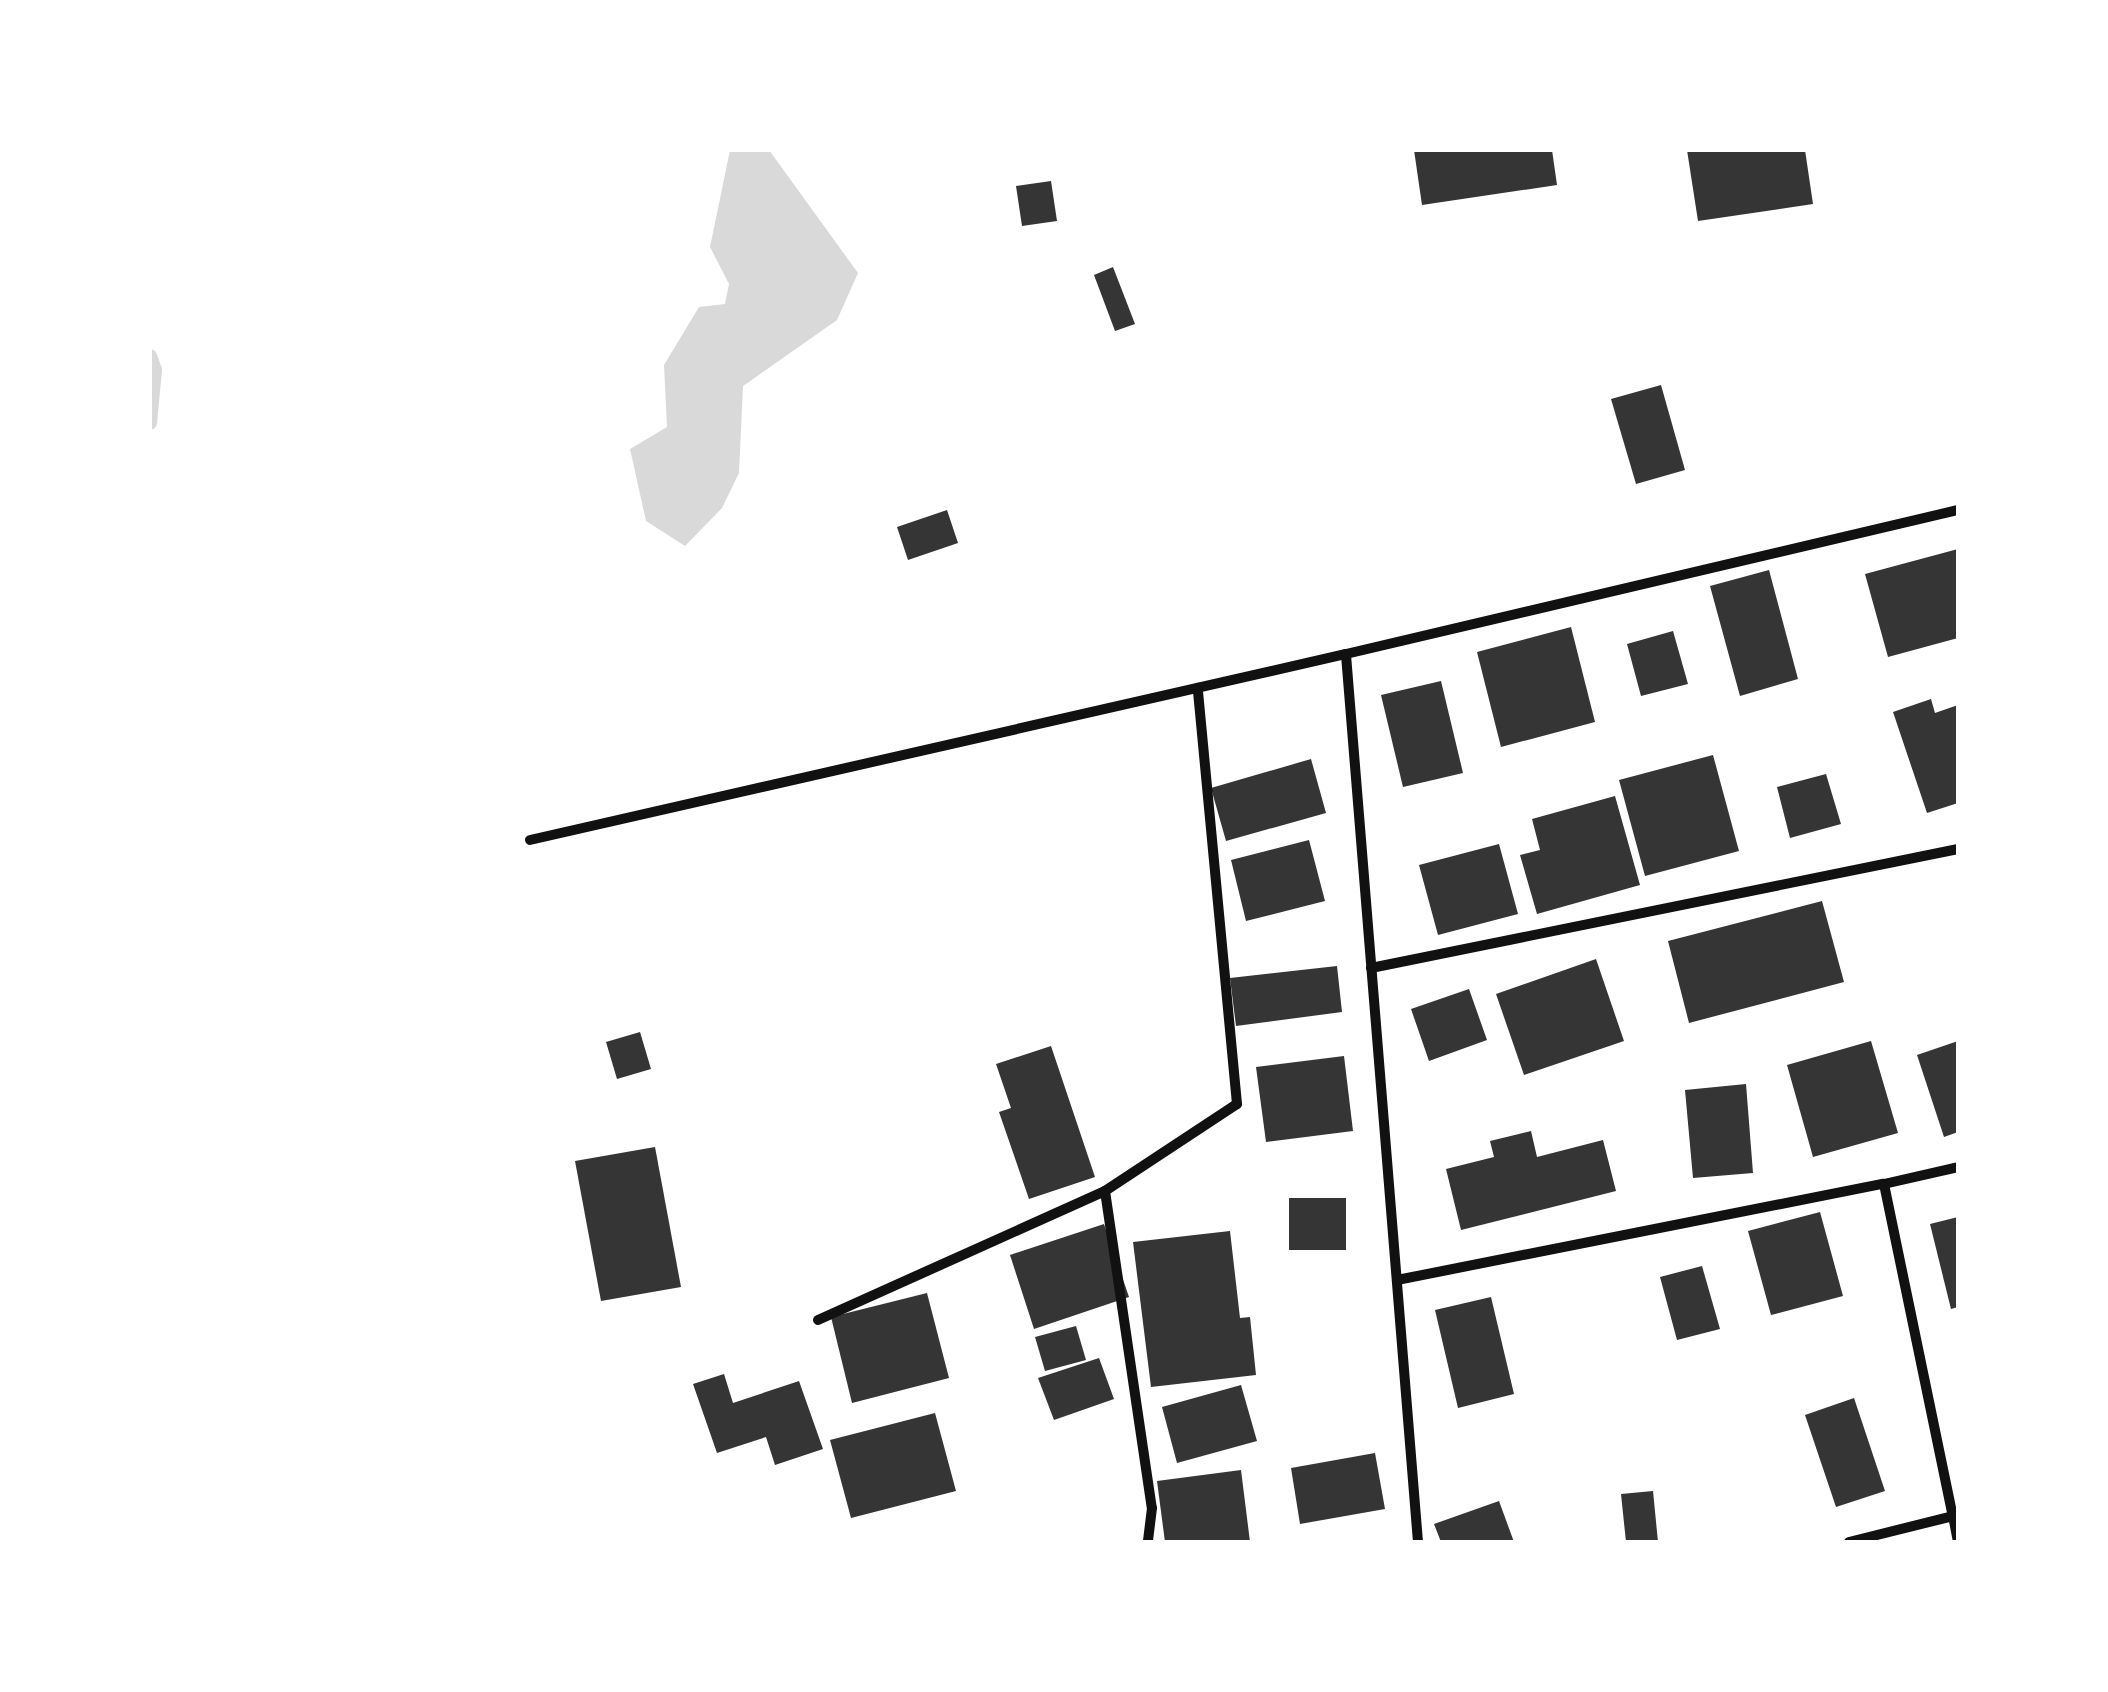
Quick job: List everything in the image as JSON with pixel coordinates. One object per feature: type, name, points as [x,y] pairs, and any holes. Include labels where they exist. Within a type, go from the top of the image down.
[{"type":"street","points":[[530,840],[1958,510]]},
{"type":"street","points":[[1346,654],[1418,1542]]},
{"type":"street","points":[[818,1320],[1105,1191],[1237,1104],[1198,688]]},
{"type":"street","points":[[1372,968],[1958,849]]},
{"type":"street","points":[[1397,1280],[1958,1167]]},
{"type":"street","points":[[1884,1184],[1958,1542]]},
{"type":"street","points":[[1105,1191],[1152,1508],[1148,1542]]},
{"type":"street","points":[[1849,1542],[1952,1516]]},
{"type":"shaded area","points":[[730,150],[769,150],[858,273],[837,320],[743,386],[739,473],[722,508],[685,546],[646,521],[630,449],[667,427],[664,365],[699,307],[725,304],[729,284],[710,247]]},
{"type":"building","points":[[1414,150],[1552,150],[1557,185],[1422,205]]},
{"type":"building","points":[[1687,150],[1805,150],[1813,204],[1698,221]]},
{"type":"building","points":[[1051,181],[1057,221],[1022,226],[1016,186]]},
{"type":"building","points":[[1113,267],[1135,324],[1115,331],[1094,275]]},
{"type":"building","points":[[1661,385],[1685,470],[1636,484],[1611,399]]},
{"type":"building","points":[[947,510],[958,543],[908,560],[897,527]]},
{"type":"building","points":[[1958,549],[1958,638],[1888,657],[1865,574]]},
{"type":"building","points":[[1769,570],[1798,679],[1740,696],[1710,586]]},
{"type":"building","points":[[1571,627],[1595,722],[1501,747],[1477,652]]},
{"type":"building","points":[[1673,631],[1688,684],[1641,696],[1627,644]]},
{"type":"building","points":[[1441,681],[1463,773],[1403,787],[1381,695]]},
{"type":"building","points":[[1931,699],[1935,713],[1958,705],[1958,803],[1927,813],[1893,712]]},
{"type":"building","points":[[1713,755],[1739,851],[1645,876],[1619,780]]},
{"type":"building","points":[[1311,759],[1326,813],[1226,841],[1211,788]]},
{"type":"building","points":[[1826,774],[1841,824],[1790,838],[1777,787]]},
{"type":"building","points":[[1615,796],[1640,885],[1537,914],[1520,855],[1540,850],[1532,819]]},
{"type":"building","points":[[1309,840],[1325,901],[1246,921],[1231,860]]},
{"type":"building","points":[[1499,844],[1518,914],[1438,935],[1419,865]]},
{"type":"building","points":[[1822,901],[1844,982],[1689,1023],[1668,941]]},
{"type":"building","points":[[1596,959],[1624,1041],[1524,1075],[1496,994]]},
{"type":"building","points":[[1337,966],[1342,1012],[1236,1026],[1230,978]]},
{"type":"building","points":[[1469,989],[1487,1040],[1429,1061],[1411,1009]]},
{"type":"building","points":[[640,1032],[651,1069],[617,1079],[606,1042]]},
{"type":"building","points":[[1871,1041],[1898,1133],[1813,1157],[1787,1065]]},
{"type":"building","points":[[1958,1041],[1958,1132],[1944,1137],[1917,1055]]},
{"type":"building","points":[[1051,1046],[1095,1177],[1029,1199],[999,1112],[1011,1108],[996,1064]]},
{"type":"building","points":[[1344,1056],[1353,1131],[1266,1142],[1256,1067]]},
{"type":"building","points":[[1746,1084],[1753,1173],[1693,1178],[1685,1090]]},
{"type":"building","points":[[1531,1131],[1537,1157],[1603,1140],[1616,1191],[1461,1230],[1446,1169],[1494,1157],[1490,1141]]},
{"type":"building","points":[[655,1147],[681,1287],[601,1301],[575,1161]]},
{"type":"building","points":[[1289,1198],[1346,1198],[1346,1250],[1289,1250]]},
{"type":"building","points":[[1820,1212],[1843,1296],[1771,1315],[1748,1231]]},
{"type":"building","points":[[1958,1217],[1958,1307],[1951,1309],[1930,1224]]},
{"type":"building","points":[[1104,1224],[1129,1297],[1034,1329],[1010,1255]]},
{"type":"building","points":[[1230,1231],[1240,1318],[1250,1317],[1256,1375],[1151,1387],[1133,1242]]},
{"type":"building","points":[[1702,1266],[1720,1329],[1677,1340],[1660,1277]]},
{"type":"building","points":[[927,1293],[949,1378],[852,1403],[831,1317]]},
{"type":"building","points":[[1491,1297],[1514,1394],[1458,1408],[1435,1310]]},
{"type":"building","points":[[1076,1326],[1086,1360],[1045,1371],[1035,1337]]},
{"type":"building","points":[[1099,1358],[1114,1399],[1054,1420],[1038,1378]]},
{"type":"building","points":[[724,1374],[733,1403],[799,1381],[823,1449],[775,1465],[766,1437],[717,1453],[693,1384]]},
{"type":"building","points":[[1241,1385],[1257,1441],[1177,1463],[1162,1407]]},
{"type":"building","points":[[1854,1398],[1885,1491],[1836,1507],[1805,1415]]},
{"type":"building","points":[[935,1413],[956,1491],[851,1518],[830,1440]]},
{"type":"building","points":[[1375,1453],[1385,1509],[1300,1524],[1291,1468]]},
{"type":"building","points":[[1241,1470],[1250,1542],[1165,1542],[1157,1481]]},
{"type":"building","points":[[1653,1491],[1658,1542],[1626,1542],[1621,1494]]},
{"type":"building","points":[[1499,1501],[1514,1542],[1441,1542],[1434,1524]]},
{"type":"waterway","points":[[150,356],[155,370],[150,423]]}]
